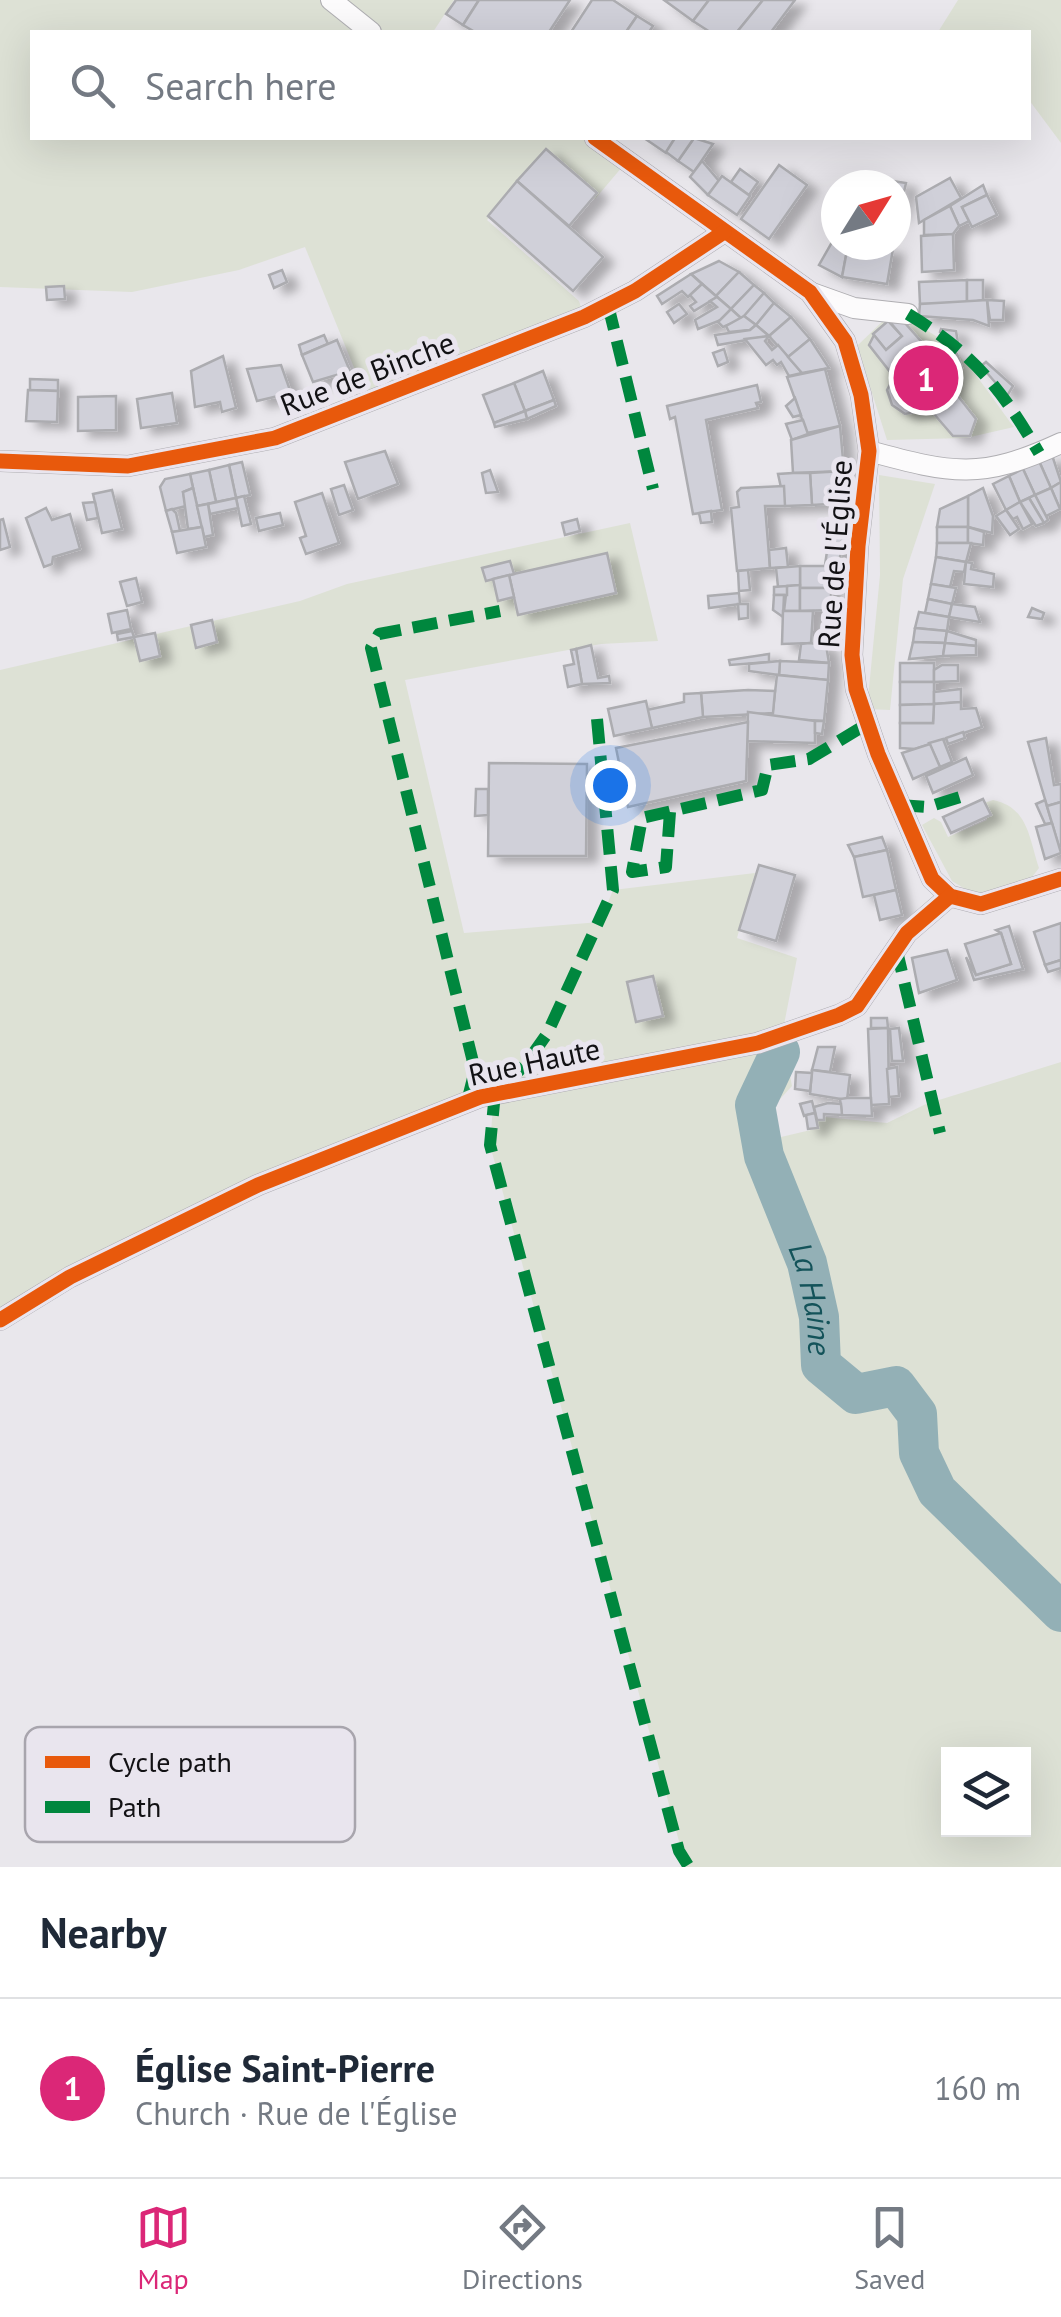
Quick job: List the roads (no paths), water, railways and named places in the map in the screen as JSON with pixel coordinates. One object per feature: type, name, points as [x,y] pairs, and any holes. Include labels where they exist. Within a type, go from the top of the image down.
[{"type":"street","points":[[332,0],[369,30]]},
{"type":"street","name":"Rue de l'Église","points":[[597,140],[810,292],[854,308],[908,314]]},
{"type":"street","name":"Rue de Binche","points":[[0,461],[128,466],[275,438],[584,317],[646,284],[724,232]]},
{"type":"street","name":"Rue de l'Église","points":[[810,292],[845,341],[861,395],[869,451],[858,546],[852,655],[856,689],[878,754],[926,864],[950,896]]},
{"type":"street","points":[[869,451],[942,470],[980,470],[1019,462],[1061,443]]},
{"type":"street","points":[[950,896],[981,904],[1061,880]]},
{"type":"street","name":"Rue Haute","points":[[0,1320],[70,1277],[258,1185],[480,1097],[758,1043],[838,1016],[857,1006],[907,934],[950,896]]},
{"type":"waterway","name":"La Haine","points":[[780,1052],[755,1105],[764,1156],[807,1263],[819,1317],[821,1365],[856,1394],[896,1386],[917,1414],[919,1453],[937,1491],[1061,1612]]},
{"type":"place","name":"Église Saint-Pierre","points":[[926,378]]}]
